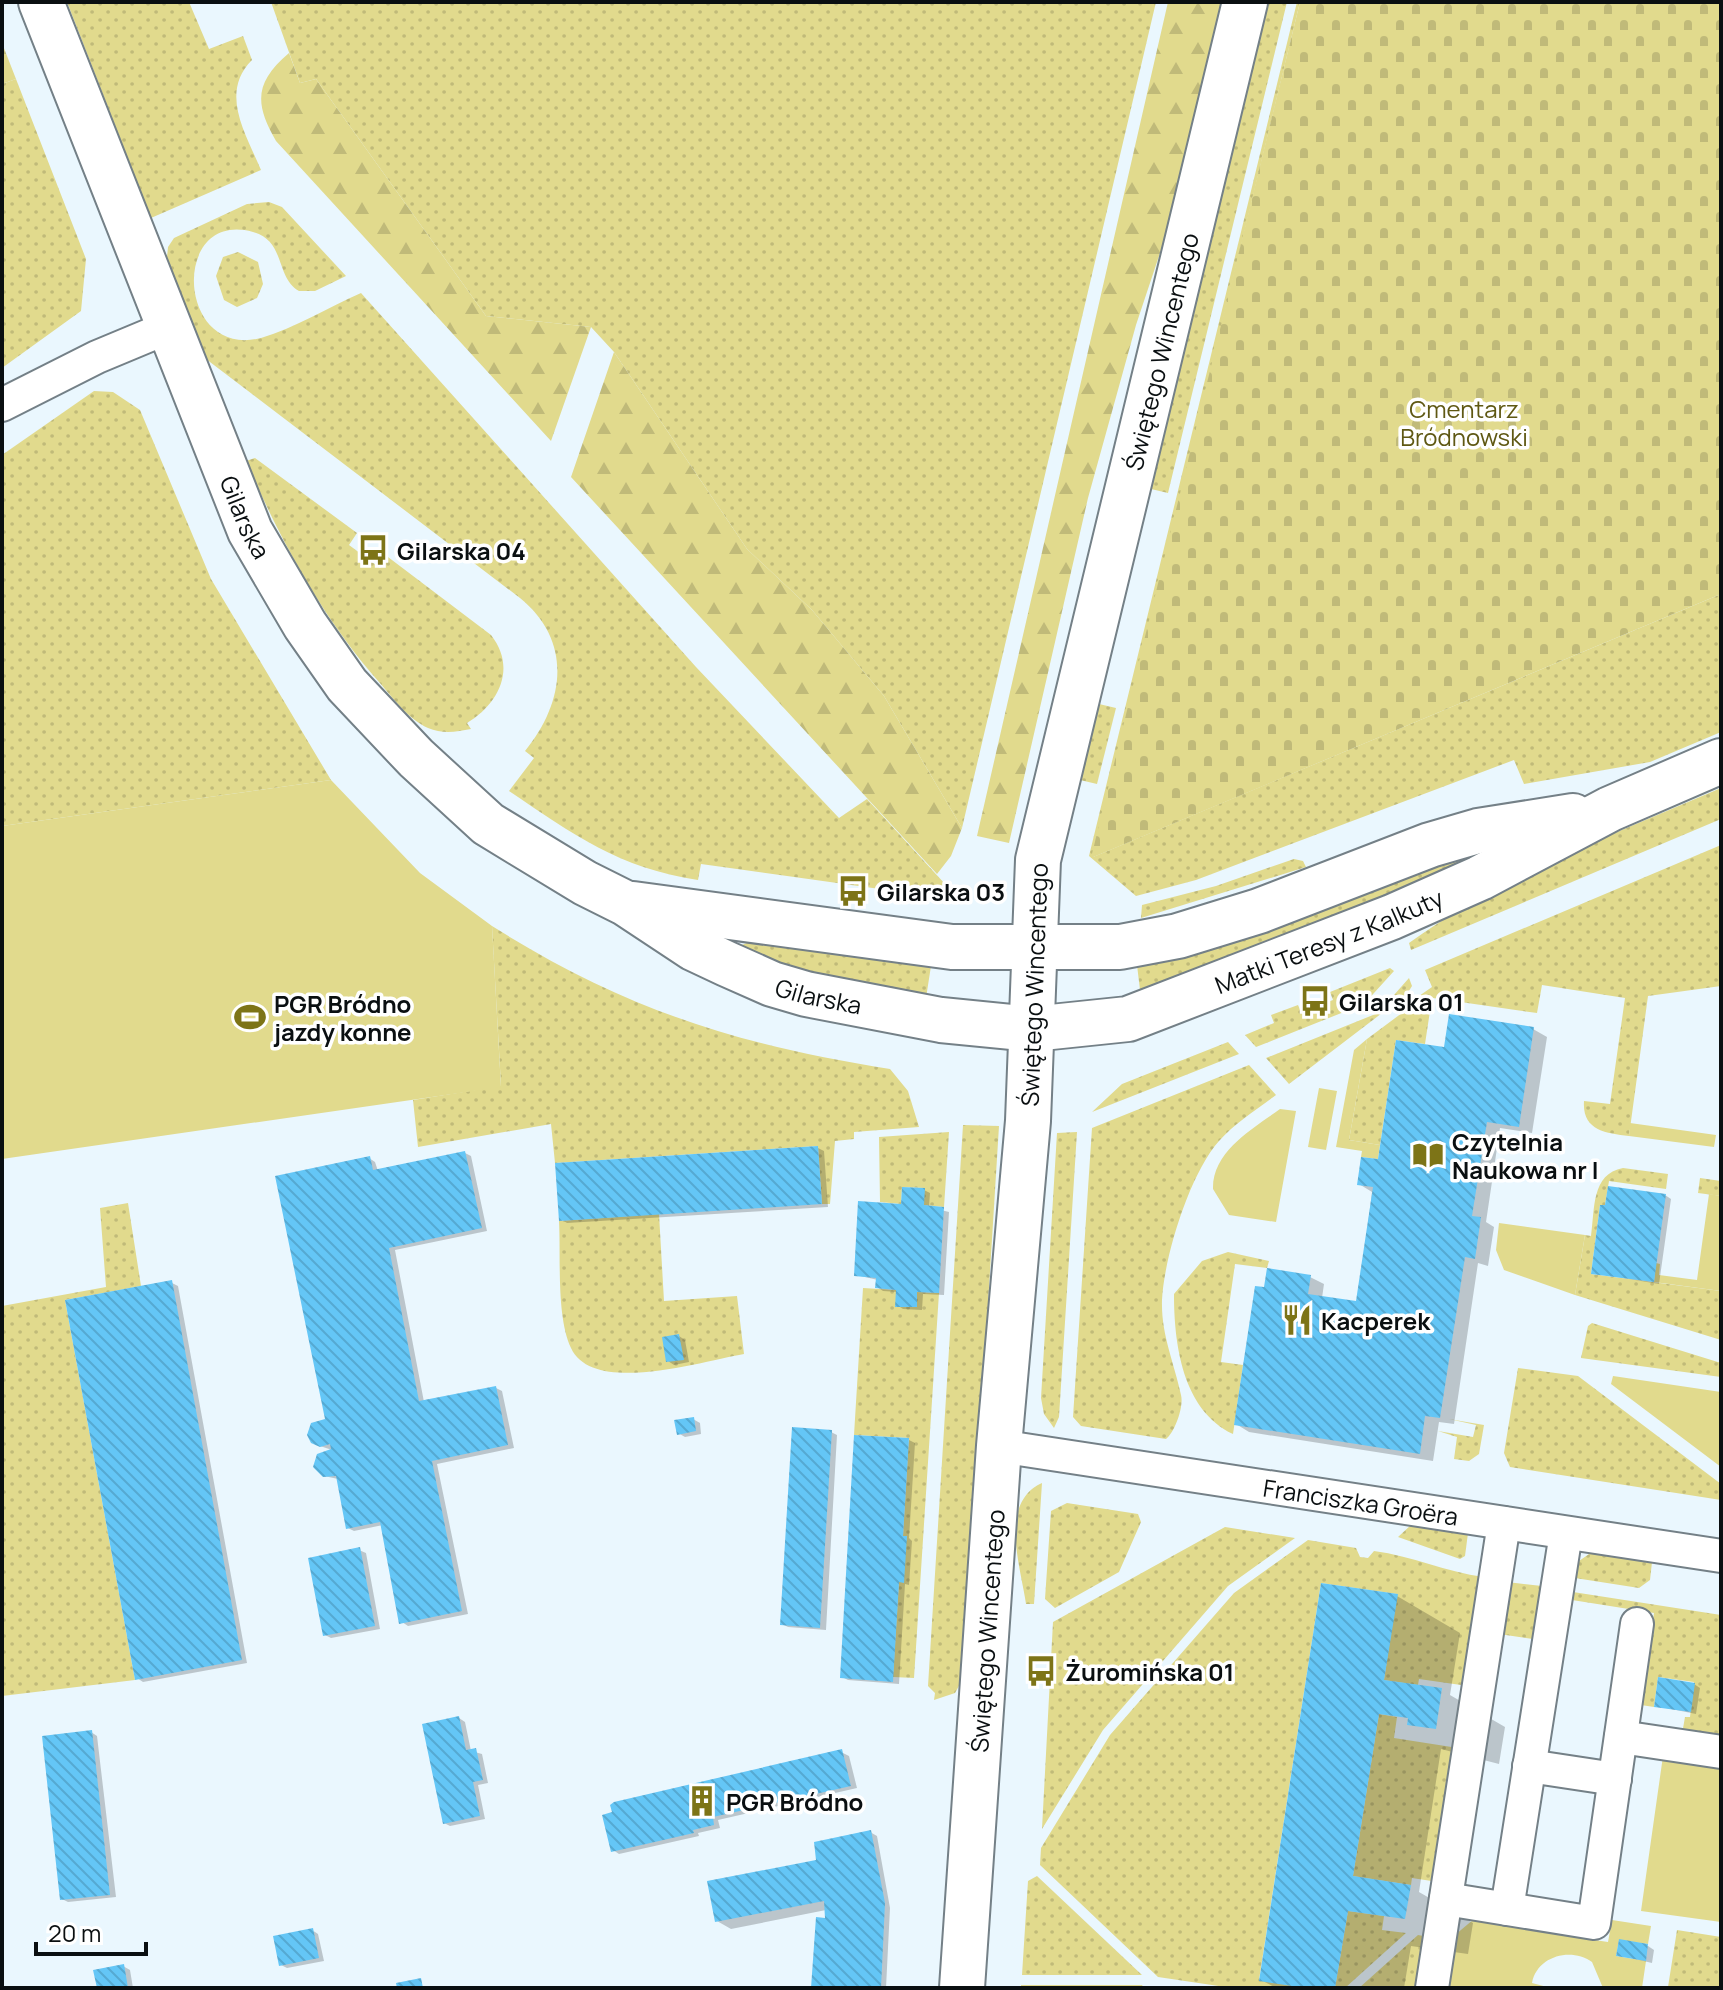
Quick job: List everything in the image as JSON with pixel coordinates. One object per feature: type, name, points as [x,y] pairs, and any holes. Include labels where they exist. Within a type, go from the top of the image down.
[{"type":"street","name":"Gilarska","points":[[41,2],[250,531],[282,589],[347,685],[426,768],[488,824],[574,877],[625,903],[693,948],[772,984],[941,1020],[1032,1029]]},
{"type":"street","name":"Świętego Wincentego","points":[[962,1988],[999,1446],[1027,1146],[1041,841],[1245,2]]},
{"type":"street","points":[[2,405],[97,357],[169,327]]},
{"type":"street","name":"Matki Teresy z Kalkuty","points":[[1032,1029],[1128,1019],[1272,965],[1480,878],[1610,809],[1721,761]]},
{"type":"street","name":"Matki Teresy z Kalkuty","points":[[1034,948],[1120,947],[1178,936],[1259,911],[1478,831],[1610,809]]},
{"type":"street","name":"Gilarska","points":[[625,903],[952,947],[1034,948]]},
{"type":"street","name":"Franciszka Groëra","points":[[999,1446],[1721,1556]]},
{"type":"street","points":[[1432,1988],[1504,1523]]},
{"type":"street","points":[[1507,1909],[1566,1533]]},
{"type":"street","points":[[1446,1899],[1594,1923],[1637,1624]]},
{"type":"street","points":[[1621,1737],[1721,1752]]},
{"type":"street","points":[[1529,1766],[1615,1779]]},
{"type":"green space","points":[[67,2],[189,2],[209,49],[243,36],[252,60],[242,73],[236,100],[243,128],[261,170],[151,218]]},
{"type":"green space","points":[[271,2],[1156,2],[962,828],[884,696],[812,610],[747,549],[614,352],[591,327],[486,316],[316,79],[300,83]]},
{"type":"green space","points":[[1168,2],[1222,2],[1168,229],[1136,325],[1088,498],[1009,843],[977,836]]},
{"type":"green space","points":[[1264,2],[1287,2],[1168,493],[1151,489]]},
{"type":"green space","points":[[1297,2],[1300,2],[1093,857],[1721,594],[1721,732],[1650,762],[1524,784],[1514,760],[1196,880],[1136,896],[1089,856]]},
{"type":"green space","name":"Cmentarz Bródnowski","points":[[1300,2],[1721,2],[1721,594],[1091,858]]},
{"type":"green space","points":[[2,43],[16,79],[2,84]]},
{"type":"green space","points":[[289,53],[300,83],[316,79],[486,316],[591,327],[551,441],[276,141],[264,115],[262,94],[270,74]]},
{"type":"green space","points":[[16,79],[86,259],[81,311],[2,368],[2,84]]},
{"type":"green space","points":[[269,202],[282,207],[346,276],[315,291],[299,291],[286,277],[271,243],[253,232],[226,231],[207,242],[197,261],[194,285],[199,308],[212,327],[233,339],[261,338],[361,293],[696,667],[839,818],[867,799],[945,884],[930,896],[701,864],[698,880],[670,875],[598,848],[509,791],[534,758],[525,751],[549,712],[555,692],[555,652],[549,633],[537,615],[520,598],[206,359],[167,257],[168,247],[174,238],[247,204]]},
{"type":"green space","points":[[238,252],[258,262],[263,284],[257,298],[237,307],[224,300],[216,276],[223,257]]},
{"type":"green space","points":[[614,352],[747,549],[812,610],[884,696],[962,828],[951,856],[937,874],[571,477]]},
{"type":"green space","points":[[94,391],[113,392],[140,410],[211,579],[331,780],[2,826],[2,455]]},
{"type":"green space","points":[[255,458],[357,533],[349,545],[380,568],[388,557],[491,635],[503,660],[501,684],[488,706],[467,723],[471,729],[444,732],[421,724],[401,708],[358,657],[288,549],[246,461]]},
{"type":"green space","points":[[1099,704],[1116,708],[1097,784],[1080,780]]},
{"type":"green space","name":"PGR Bródno jazdy konne","points":[[331,780],[420,873],[492,926],[501,1087],[2,1159],[2,826]]},
{"type":"green space","points":[[1721,788],[1721,819],[1411,950],[1409,943],[1521,876]]},
{"type":"green space","points":[[1721,845],[1721,986],[1648,996],[1629,1136],[1597,1128],[1584,1111],[1584,1101],[1610,1104],[1625,998],[1542,985],[1537,1013],[1419,996],[1432,987],[1425,970]]},
{"type":"green space","points":[[1467,854],[1477,859],[1212,972],[1140,990],[1137,965]]},
{"type":"green space","points":[[1294,859],[1303,861],[1306,867],[1141,918],[1142,905],[1216,886]]},
{"type":"green space","points":[[492,926],[588,980],[683,1020],[782,1048],[890,1069],[908,1091],[919,1127],[854,1132],[854,1139],[835,1141],[830,1204],[822,1204],[818,1146],[555,1163],[551,1124],[418,1147],[413,1100],[501,1086]]},
{"type":"green space","points":[[754,940],[931,966],[926,998],[832,980],[742,952],[742,945]]},
{"type":"green space","points":[[1390,968],[1394,971],[1364,1004],[1256,1047],[1245,1035],[1274,1023],[1271,1015],[1298,1005],[1301,1012],[1333,1000],[1330,992]]},
{"type":"green space","points":[[1409,978],[1412,986],[1407,994],[1289,1084],[1266,1058],[1378,1013]]},
{"type":"green space","points":[[1410,1007],[1430,1011],[1425,1044],[1396,1040],[1380,1145],[1349,1140],[1367,1039]]},
{"type":"green space","points":[[1367,1039],[1349,1140],[1380,1145],[1378,1159],[1361,1157],[1362,1151],[1336,1147],[1354,1050]]},
{"type":"green space","points":[[1228,1042],[1239,1054],[1092,1112],[1122,1084]]},
{"type":"green space","points":[[1249,1065],[1276,1095],[1232,1128],[1208,1155],[1180,1216],[1168,1262],[1162,1313],[1182,1400],[1175,1425],[1166,1439],[1081,1426],[1073,1417],[1092,1128]]},
{"type":"green space","points":[[1319,1088],[1337,1091],[1326,1150],[1308,1147]]},
{"type":"green space","points":[[1280,1109],[1296,1111],[1276,1222],[1229,1215],[1213,1189],[1219,1163],[1236,1142]]},
{"type":"green space","points":[[1630,1123],[1716,1135],[1714,1147],[1629,1136]]},
{"type":"green space","points":[[963,1125],[999,1126],[965,1675],[955,1693],[934,1700],[935,1693],[928,1686]]},
{"type":"green space","points":[[949,1132],[944,1207],[924,1205],[924,1188],[902,1187],[901,1204],[880,1202],[879,1137]]},
{"type":"green space","points":[[1077,1132],[1059,1417],[1054,1428],[1044,1414],[1041,1398],[1057,1133]]},
{"type":"green space","points":[[1623,1168],[1668,1174],[1666,1189],[1609,1181],[1605,1205],[1600,1205],[1591,1274],[1721,1291],[1721,1340],[1575,1295],[1585,1235],[1591,1236],[1596,1194],[1605,1177]]},
{"type":"green space","points":[[1700,1178],[1721,1181],[1721,1196],[1698,1193]]},
{"type":"green space","points":[[1709,1194],[1721,1196],[1721,1291],[1654,1282],[1656,1263],[1660,1264],[1659,1275],[1697,1280]]},
{"type":"green space","points":[[128,1203],[141,1286],[65,1300],[135,1680],[2,1696],[2,1306],[106,1287],[100,1208]]},
{"type":"green space","points":[[659,1214],[664,1301],[737,1296],[744,1354],[650,1372],[602,1370],[583,1362],[571,1348],[563,1320],[559,1221]]},
{"type":"green space","points":[[1499,1223],[1585,1235],[1575,1295],[1504,1270],[1496,1250]]},
{"type":"green space","points":[[1228,1252],[1269,1261],[1267,1268],[1235,1264],[1221,1362],[1243,1365],[1233,1434],[1202,1409],[1192,1392],[1179,1354],[1174,1313],[1174,1294],[1202,1261]]},
{"type":"green space","points":[[863,1288],[896,1290],[896,1307],[916,1307],[917,1292],[939,1293],[914,1678],[893,1677],[899,1582],[907,1536],[903,1536],[909,1438],[854,1435]]},
{"type":"green space","points":[[1592,1323],[1721,1363],[1721,1377],[1581,1358],[1588,1326]]},
{"type":"green space","points":[[1518,1368],[1578,1376],[1721,1484],[1721,1500],[1510,1467],[1504,1453]]},
{"type":"green space","points":[[1613,1376],[1721,1392],[1721,1467],[1611,1384]]},
{"type":"green space","points":[[1449,1419],[1484,1425],[1479,1454],[1469,1461],[1454,1459],[1457,1437],[1438,1431],[1473,1437],[1476,1425]]},
{"type":"green space","points":[[1042,1483],[1034,1604],[1026,1604],[1017,1555],[1016,1520],[1028,1492]]},
{"type":"green space","points":[[1067,1503],[1138,1514],[1141,1522],[1119,1572],[1055,1608],[1045,1599],[1051,1511]]},
{"type":"green space","points":[[1411,1525],[1468,1533],[1465,1556],[1460,1559],[1398,1537]]},
{"type":"green space","points":[[1225,1527],[1295,1538],[1228,1586],[1103,1730],[1042,1829],[1053,1622]]},
{"type":"green space","points":[[1308,1540],[1356,1548],[1360,1557],[1368,1558],[1374,1551],[1484,1577],[1468,1686],[1419,1679],[1418,1685],[1384,1680],[1397,1594],[1321,1583],[1259,1980],[1306,1988],[1232,1988],[1158,1977],[1040,1865],[1041,1848],[1110,1735],[1234,1593]]},
{"type":"green space","points":[[1592,1552],[1652,1562],[1650,1580],[1639,1588],[1575,1578],[1579,1561]]},
{"type":"green space","points":[[1507,1582],[1542,1586],[1533,1639],[1499,1634]]},
{"type":"green space","points":[[1573,1592],[1721,1615],[1721,1744],[1682,1734],[1685,1717],[1690,1717],[1694,1682],[1658,1677],[1654,1707],[1641,1705],[1654,1613],[1572,1600]]},
{"type":"green space","points":[[1379,1714],[1397,1717],[1394,1738],[1458,1748],[1438,1882],[1412,1878],[1411,1885],[1353,1876]]},
{"type":"green space","points":[[1663,1756],[1721,1764],[1721,1922],[1641,1911]]},
{"type":"green space","points":[[1037,1876],[1142,1975],[1022,1975],[1028,1881]]},
{"type":"green space","points":[[1348,1911],[1384,1916],[1382,1930],[1406,1933],[1345,1988],[1335,1988]]},
{"type":"green space","points":[[1474,1919],[1575,1931],[1574,1937],[1608,1942],[1612,1920],[1651,1926],[1648,1944],[1619,1940],[1616,1956],[1646,1961],[1642,1988],[1603,1988],[1592,1962],[1584,1957],[1565,1955],[1548,1961],[1535,1974],[1532,1983],[1551,1988],[1445,1988],[1455,1935]]},
{"type":"green space","points":[[1677,1930],[1721,1937],[1721,1988],[1653,1988],[1668,1987]]},
{"type":"green space","points":[[1418,1935],[1429,1937],[1421,1988],[1359,1988]]},
{"type":"green space","points":[[1021,1985],[1142,1985],[1144,1988],[1021,1988]]},
{"type":"building","points":[[1449,1014],[1534,1027],[1519,1127],[1487,1122],[1472,1216],[1481,1217],[1475,1259],[1465,1257],[1440,1418],[1425,1416],[1420,1454],[1234,1425],[1255,1286],[1264,1287],[1267,1268],[1311,1275],[1308,1294],[1356,1301],[1373,1187],[1357,1185],[1361,1157],[1378,1159],[1396,1040],[1444,1047]]},
{"type":"building","points":[[818,1146],[822,1204],[559,1221],[555,1163]]},
{"type":"building","points":[[465,1151],[482,1228],[389,1248],[419,1401],[496,1386],[508,1445],[432,1461],[462,1611],[399,1624],[380,1522],[346,1529],[336,1476],[323,1477],[313,1467],[317,1454],[331,1449],[330,1444],[320,1447],[311,1443],[307,1435],[311,1423],[325,1419],[275,1176],[370,1156],[373,1170]]},
{"type":"building","points":[[1608,1186],[1666,1194],[1654,1282],[1591,1274],[1600,1205],[1605,1205]]},
{"type":"building","points":[[902,1187],[925,1188],[924,1205],[944,1207],[939,1293],[917,1292],[917,1307],[895,1307],[896,1290],[875,1288],[876,1278],[854,1276],[858,1201],[901,1204]]},
{"type":"building","points":[[172,1280],[242,1660],[135,1680],[65,1300]]},
{"type":"building","points":[[679,1334],[684,1360],[666,1362],[662,1337]]},
{"type":"building","points":[[694,1417],[696,1431],[677,1435],[674,1420]]},
{"type":"building","points":[[792,1427],[832,1430],[820,1628],[780,1625]]},
{"type":"building","points":[[854,1435],[909,1438],[903,1536],[907,1536],[904,1583],[899,1582],[893,1682],[840,1678]]},
{"type":"building","points":[[360,1547],[375,1626],[323,1636],[308,1558]]},
{"type":"building","points":[[1321,1583],[1398,1594],[1384,1680],[1442,1688],[1436,1729],[1407,1725],[1408,1718],[1379,1714],[1353,1876],[1411,1885],[1405,1919],[1348,1911],[1335,1988],[1306,1988],[1259,1981]]},
{"type":"building","points":[[1658,1677],[1695,1683],[1691,1712],[1654,1707]]},
{"type":"building","points":[[459,1716],[466,1750],[476,1748],[483,1780],[473,1782],[480,1816],[443,1824],[422,1724]]},
{"type":"building","points":[[92,1730],[110,1895],[60,1900],[42,1736]]},
{"type":"building","name":"PGR Bródno","points":[[842,1749],[851,1786],[713,1817],[714,1825],[693,1830],[694,1833],[611,1852],[602,1815],[612,1812],[610,1805],[614,1802]]},
{"type":"building","points":[[871,1830],[885,1903],[881,1988],[811,1988],[816,1917],[825,1918],[824,1901],[715,1922],[707,1881],[816,1860],[814,1842]]},
{"type":"building","points":[[313,1928],[319,1958],[279,1966],[273,1936]]},
{"type":"building","points":[[1619,1939],[1648,1944],[1646,1961],[1616,1956]]},
{"type":"building","points":[[124,1964],[128,1988],[97,1988],[93,1970]]},
{"type":"building","points":[[421,1978],[423,1988],[397,1988],[396,1983]]},
{"type":"place","name":"Gilarska 04","points":[[373,550]]},
{"type":"place","name":"Gilarska 03","points":[[853,891]]},
{"type":"place","name":"Gilarska 01","points":[[1315,1001]]},
{"type":"place","name":"PGR Bródno jazdy konne","points":[[250,1017]]},
{"type":"place","name":"Czytelnia Naukowa nr I","points":[[1428,1155]]},
{"type":"place","name":"Kacperek","points":[[1297,1320]]},
{"type":"place","name":"Żuromińska 01","points":[[1041,1671]]},
{"type":"place","name":"PGR Bródno","points":[[702,1801]]}]
